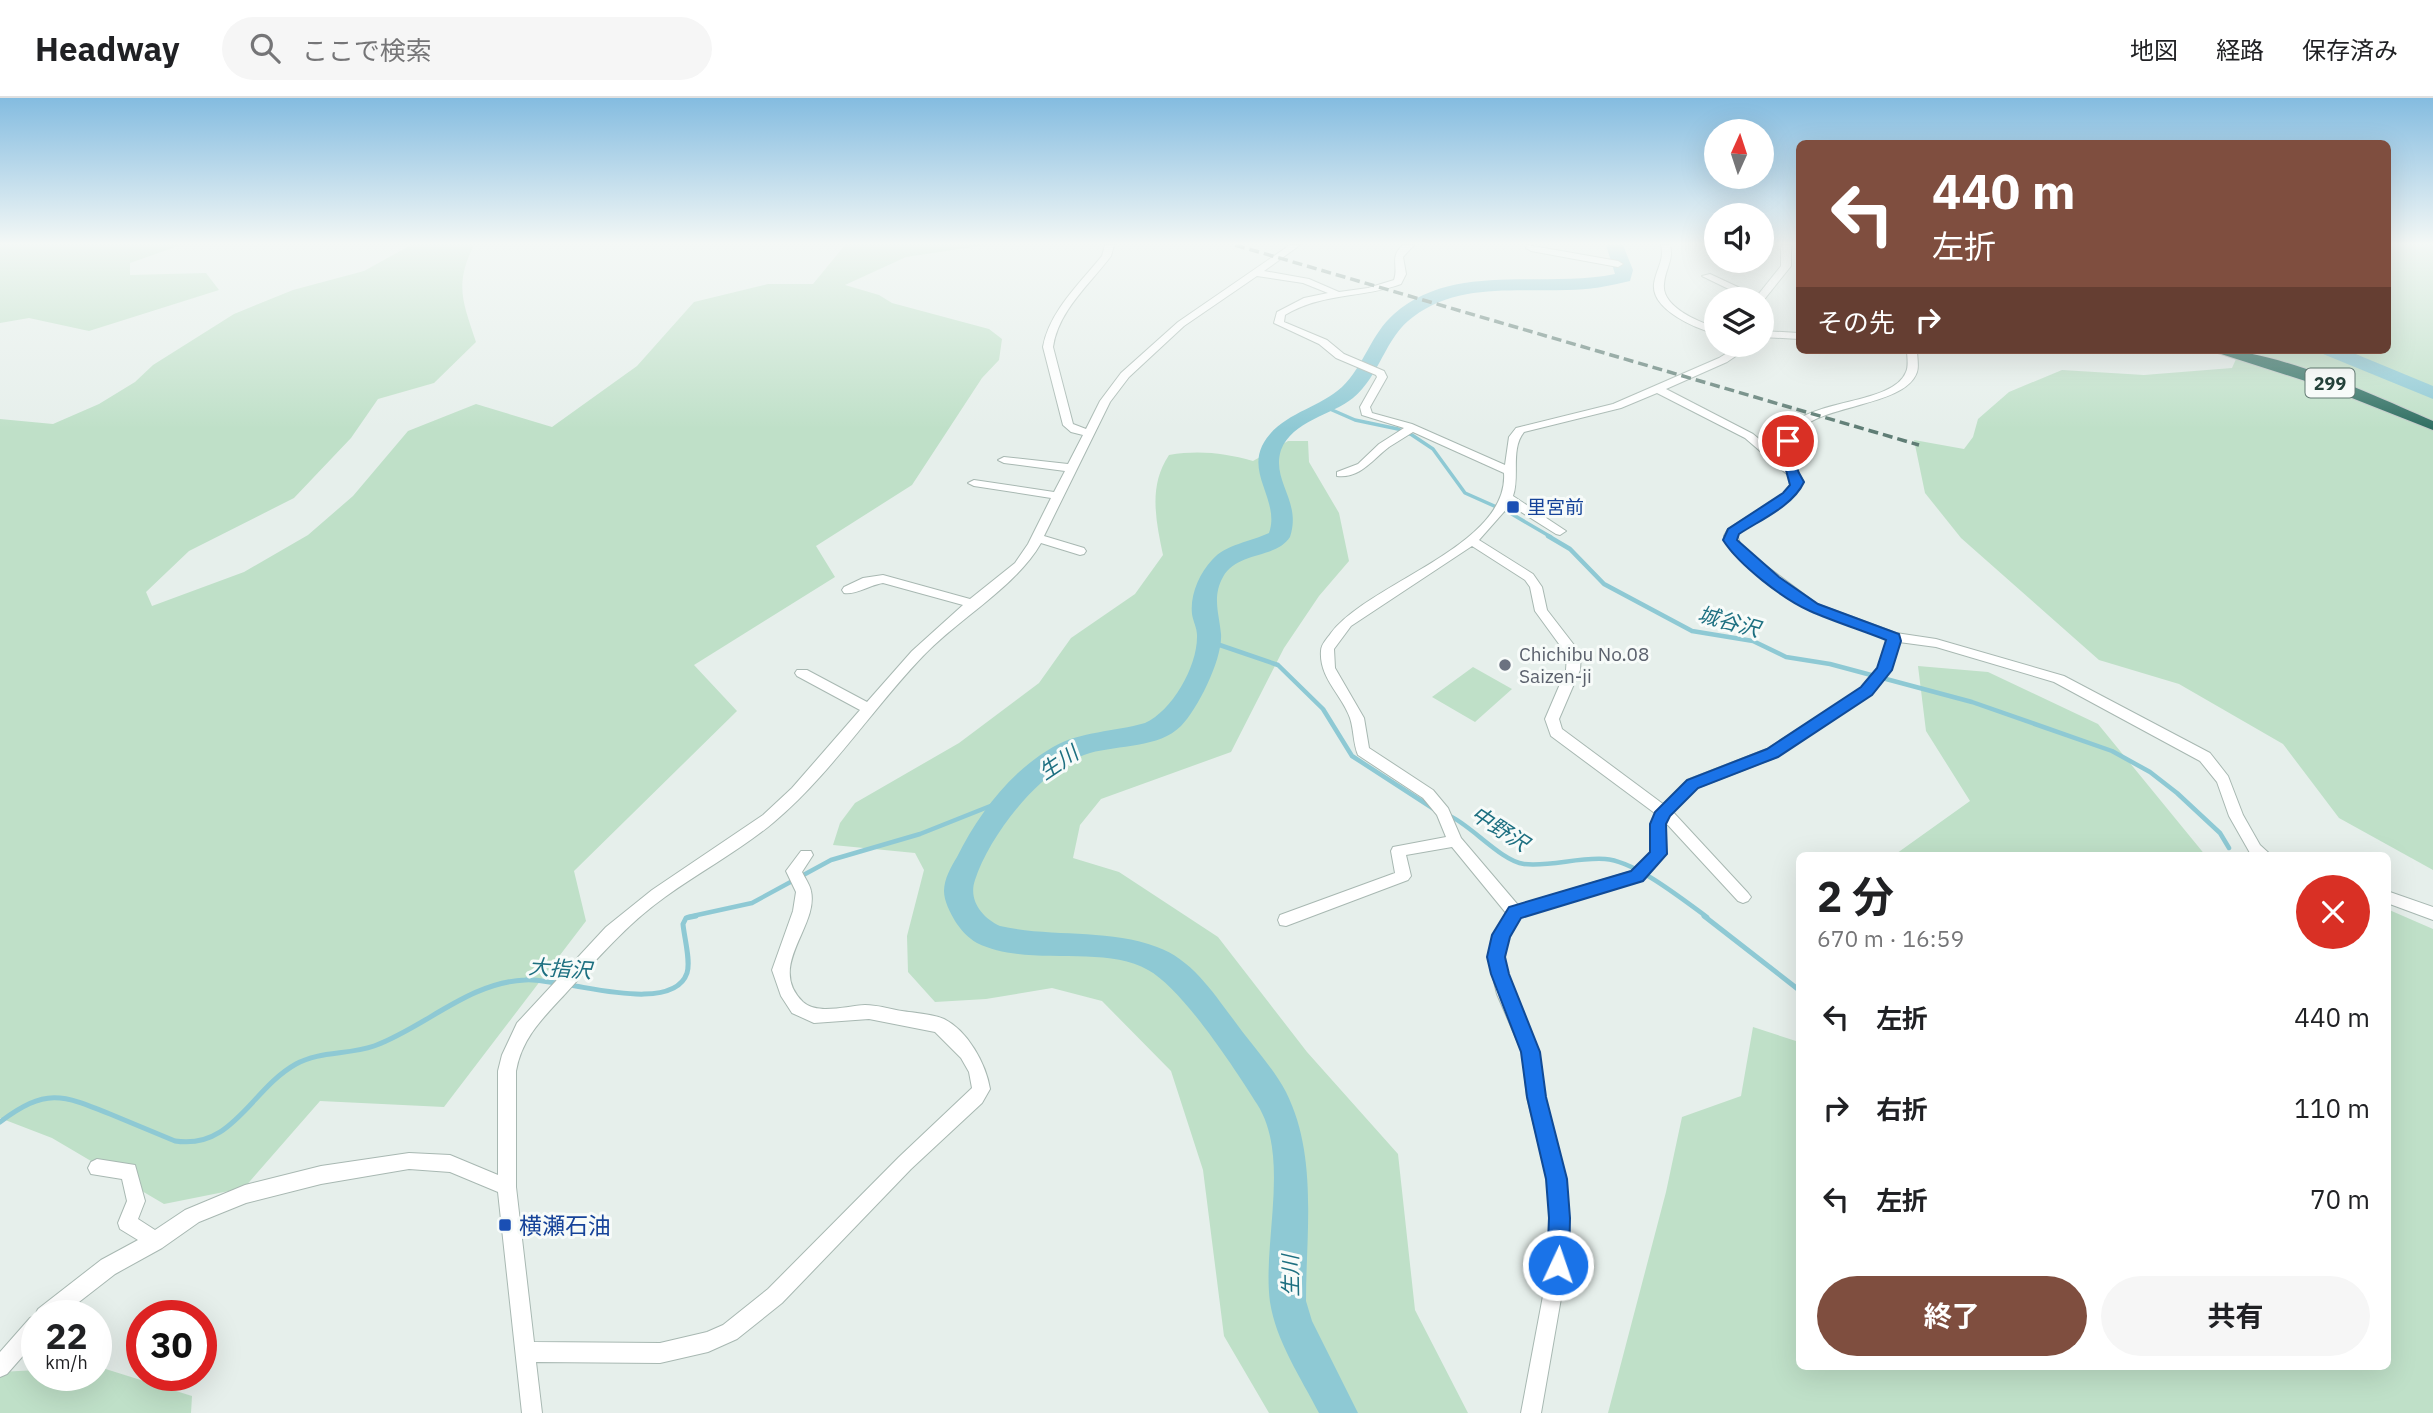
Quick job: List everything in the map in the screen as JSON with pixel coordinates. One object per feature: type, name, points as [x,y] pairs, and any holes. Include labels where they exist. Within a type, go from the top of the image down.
[{"type":"highway","name":"299","points":[[2238,354],[2337,385],[2433,426]]},
{"type":"street","points":[[1068,306],[1055,323],[1048,347],[1068,425],[1088,433]]},
{"type":"street","points":[[532,1413],[507,1186],[507,1071],[510,1055],[523,1028],[572,973],[636,910],[768,819],[797,792],[931,640],[1019,566],[1038,538],[1105,401],[1125,375],[1181,324],[1206,306]]},
{"type":"street","points":[[1292,306],[1277,319],[1282,325],[1323,342],[1349,360],[1375,370],[1382,377],[1368,398],[1365,412],[1367,415],[1412,429],[1510,471]]},
{"type":"street","points":[[1670,306],[1686,319],[1704,326]]},
{"type":"street","points":[[1774,335],[1796,336]]},
{"type":"street","points":[[1792,473],[1786,448],[1791,430],[1799,420],[1822,411],[1874,400],[1903,383],[1914,362],[1913,354]]},
{"type":"street","points":[[1515,912],[1455,841],[1443,812],[1428,794],[1363,751],[1357,718],[1328,668],[1327,648],[1346,623],[1368,606],[1472,541],[1503,506],[1511,488],[1514,437],[1520,430],[1617,406],[1660,390],[1729,357]]},
{"type":"street","points":[[1660,390],[1749,436],[1792,473],[1798,482],[1793,492],[1732,532],[1730,540],[1736,549],[1774,580],[1813,607],[1894,639],[1936,643],[2059,679],[2205,757],[2223,780],[2236,816],[2259,852]]},
{"type":"street","points":[[1341,474],[1362,466],[1390,441],[1412,429]]},
{"type":"street","points":[[1004,460],[1071,468]]},
{"type":"street","points":[[974,483],[1058,496]]},
{"type":"street","points":[[1503,506],[1560,531]]},
{"type":"street","points":[[1038,538],[1080,551]]},
{"type":"street","points":[[1472,541],[1529,577],[1536,587],[1541,611],[1574,654],[1573,670],[1552,719],[1556,732],[1664,812],[1743,897]]},
{"type":"street","points":[[848,590],[867,581],[883,579],[973,604]]},
{"type":"street","points":[[1531,1413],[1558,1265],[1560,1218],[1556,1179],[1536,1097],[1530,1052],[1505,994],[1496,957],[1501,935],[1515,912],[1637,876],[1659,854],[1658,824],[1664,812],[1692,784],[1772,753],[1867,691],[1884,670],[1894,639]]},
{"type":"street","points":[[802,673],[869,709]]},
{"type":"street","points":[[1286,920],[1403,876],[1398,851],[1455,841]]},
{"type":"street","points":[[527,1352],[660,1353],[695,1346],[730,1332],[775,1296],[981,1089],[977,1070],[947,1030],[939,1025],[869,1012],[814,1017],[798,1008],[789,996],[780,970],[801,911],[804,892],[794,871],[806,855]]},
{"type":"street","points":[[2391,898],[2433,914]]},
{"type":"street","points":[[65,1300],[108,1266],[155,1241],[192,1216],[245,1194],[321,1175],[409,1161],[450,1164],[507,1186]]},
{"type":"street","points":[[97,1168],[129,1171],[136,1200],[127,1223],[155,1241]]},
{"type":"street","points":[[0,1367],[21,1343]]},
{"type":"green space","points":[[0,306],[167,306],[89,331],[29,318],[0,323]]},
{"type":"green space","points":[[253,306],[465,306],[476,342],[434,383],[378,399],[351,438],[294,498],[189,551],[146,592],[152,606],[244,572],[308,535],[353,496],[408,431],[476,404],[552,427],[637,366],[690,306],[905,306],[989,329],[1002,339],[999,360],[982,378],[912,485],[816,546],[835,577],[694,665],[737,711],[574,871],[586,921],[444,1107],[320,1101],[244,1188],[164,1204],[52,1138],[0,1118],[0,419],[53,424],[99,404],[135,382],[153,365],[234,314]]},
{"type":"green space","points":[[2391,306],[2433,306],[2433,870],[2339,818],[2283,744],[2179,684],[2099,660],[1961,538],[1925,493],[1914,440],[1964,449],[1973,437],[1978,419],[2009,392],[2062,370],[2144,375],[2232,368],[2238,354],[2391,354]]},
{"type":"green space","points":[[1288,441],[1308,441],[1309,462],[1339,513],[1349,561],[1319,596],[1284,648],[1231,752],[1101,799],[1080,825],[1073,858],[1119,872],[1218,937],[1307,1052],[1398,1154],[1415,1310],[1468,1413],[1269,1413],[1224,1336],[1203,1170],[1171,1071],[1102,1001],[1052,988],[986,999],[935,1002],[908,972],[907,936],[924,870],[915,853],[833,845],[840,823],[855,803],[959,743],[1039,683],[1071,638],[1135,594],[1163,555],[1156,517],[1156,491],[1162,467],[1169,455],[1211,453],[1253,461]]},
{"type":"green space","points":[[1918,666],[1988,672],[2098,724],[2203,852],[1899,852],[1970,801],[1926,731]]},
{"type":"green space","points":[[1473,667],[1512,689],[1475,722],[1432,697]]},
{"type":"green space","points":[[2391,911],[2433,929],[2433,1413],[1608,1413],[1666,1192],[1682,1117],[1741,1096],[1753,1027],[1796,1041],[1796,1370],[2391,1370]]},
{"type":"green space","points":[[21,1371],[21,1391],[112,1391],[112,1371],[126,1375],[126,1391],[176,1391],[192,1396],[191,1413],[0,1413],[0,1372]]},
{"type":"waterway","name":"生川","points":[[1339,1413],[1295,1327],[1288,1301],[1290,1163],[1284,1129],[1263,1085],[1193,991],[1161,962],[1141,954],[1105,947],[1026,943],[996,938],[985,933],[970,920],[960,902],[958,889],[979,841],[996,815],[1010,798],[1042,769],[1075,748],[1140,734],[1165,725],[1173,719],[1194,686],[1207,647],[1209,637],[1204,600],[1215,571],[1231,556],[1279,537],[1283,513],[1269,470],[1268,459],[1272,447],[1278,437],[1296,422],[1348,392],[1364,373],[1397,320],[1417,306]]},
{"type":"waterway","points":[[2340,354],[2433,393]]},
{"type":"waterway","name":"城谷沢","points":[[1323,406],[1355,420],[1398,429],[1412,435],[1433,449],[1465,493],[1510,513],[1551,537]]},
{"type":"waterway","name":"城谷沢","points":[[1548,536],[1570,549],[1604,584],[1692,631],[1753,641],[1786,657],[1830,664],[1972,702],[2112,751],[2150,772],[2177,793],[2220,833],[2229,848]]},
{"type":"waterway","name":"中野沢","points":[[1208,641],[1278,665],[1323,709],[1352,756],[1437,811]]},
{"type":"waterway","name":"大指沢","points":[[688,917],[752,903],[831,860],[920,834],[1008,799]]},
{"type":"waterway","name":"中野沢","points":[[1448,815],[1496,850],[1524,864],[1605,859],[1630,866],[1658,882],[1707,917]]},
{"type":"waterway","name":"大指沢","points":[[569,985],[652,994],[667,991],[680,984],[688,968],[683,924],[686,918],[696,916]]},
{"type":"waterway","name":"中野沢","points":[[1704,916],[1796,988]]},
{"type":"waterway","name":"大指沢","points":[[0,1122],[42,1099],[66,1099],[93,1107],[175,1141],[195,1141],[212,1136],[227,1127],[280,1075],[305,1060],[374,1046],[466,997],[504,983],[525,980],[557,983]]},
{"type":"railway","points":[[1445,306],[1919,445]]},
{"type":"place","name":"里宮前","points":[[1513,507]]},
{"type":"place","name":"Chichibu No.08 Saizen-ji","points":[[1505,665]]},
{"type":"place","name":"横瀬石油","points":[[505,1225]]},
{"type":"route","points":[[1558,1265],[1560,1218],[1556,1179],[1536,1097],[1530,1052],[1505,994],[1496,957],[1501,935],[1515,912],[1637,876],[1659,854],[1658,824],[1664,812],[1692,784],[1772,753],[1867,691],[1884,670],[1894,641],[1894,637],[1813,607],[1744,556],[1730,540],[1732,532],[1788,496],[1796,487],[1798,482],[1792,473],[1786,448],[1788,441]]}]
